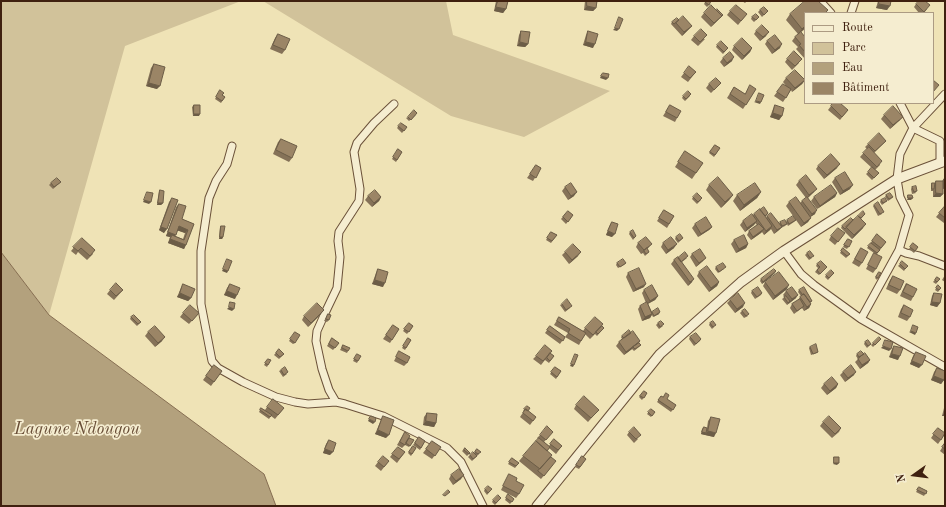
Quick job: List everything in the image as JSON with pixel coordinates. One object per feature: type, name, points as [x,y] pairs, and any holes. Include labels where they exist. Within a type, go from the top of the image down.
[{"type":"street","points":[[820,1],[830,12]]},
{"type":"street","points":[[851,12],[855,1]]},
{"type":"street","points":[[861,319],[899,250],[909,215],[900,197],[897,179],[900,154],[913,128],[945,94]]},
{"type":"street","points":[[336,402],[329,390],[322,369],[316,341],[317,332],[337,288],[340,257],[338,241],[339,232],[359,201],[360,189],[354,152],[358,143],[374,123],[394,104]]},
{"type":"street","points":[[537,506],[660,354],[741,282],[784,251],[897,179],[943,162],[940,141],[913,128],[901,104]]},
{"type":"street","points":[[232,146],[227,164],[216,181],[209,198],[201,251],[202,304],[212,361],[218,368],[243,382],[276,397],[308,404],[336,402],[346,404],[383,416],[447,448],[462,462],[483,506]]},
{"type":"street","points":[[899,250],[945,266]]},
{"type":"street","points":[[784,251],[801,274],[861,319],[945,367]]},
{"type":"green space","points":[[1,1],[241,1],[125,46],[49,315],[1,252]]},
{"type":"green space","points":[[263,1],[446,1],[453,35],[610,91],[524,137],[451,116]]},
{"type":"water","name":"Lagune Ndougou","points":[[1,252],[49,315],[264,474],[276,506],[1,506]]},
{"type":"building","points":[[498,1],[508,1],[506,9],[496,7]]},
{"type":"building","points":[[587,1],[597,1],[596,8],[587,6]]},
{"type":"building","points":[[711,1],[709,5],[705,2]]},
{"type":"building","points":[[805,1],[818,1],[828,10],[826,12],[804,12],[804,27],[802,29],[790,14]]},
{"type":"building","points":[[879,1],[891,1],[890,6],[879,4]]},
{"type":"building","points":[[919,1],[925,1],[930,5],[924,12],[916,4]]},
{"type":"building","points":[[711,5],[722,16],[714,23],[704,13]]},
{"type":"building","points":[[736,5],[747,14],[741,21],[730,11]]},
{"type":"building","points":[[764,7],[768,11],[764,15],[760,10]]},
{"type":"building","points":[[717,9],[723,15],[722,16],[716,10]]},
{"type":"building","points":[[756,14],[759,17],[756,20],[752,17]]},
{"type":"building","points":[[683,16],[692,26],[684,32],[676,23]]},
{"type":"building","points":[[619,17],[623,19],[619,29],[615,28]]},
{"type":"building","points":[[677,18],[679,20],[674,24],[672,22]]},
{"type":"building","points":[[762,25],[769,32],[763,37],[756,31]]},
{"type":"building","points":[[701,29],[707,35],[700,42],[694,36]]},
{"type":"building","points":[[521,31],[530,32],[528,44],[520,42]]},
{"type":"building","points":[[588,31],[598,34],[595,44],[586,42]]},
{"type":"building","points":[[801,32],[804,36],[804,51],[799,45],[801,44],[795,37]]},
{"type":"building","points":[[278,34],[290,39],[285,50],[273,45]]},
{"type":"building","points":[[775,35],[782,44],[775,50],[767,41]]},
{"type":"building","points":[[742,38],[752,48],[744,56],[734,46]]},
{"type":"building","points":[[721,41],[728,48],[724,52],[717,45]]},
{"type":"building","points":[[794,51],[802,59],[795,66],[787,59]]},
{"type":"building","points":[[730,52],[734,57],[727,63],[723,58]]},
{"type":"building","points":[[154,64],[165,67],[160,86],[149,83]]},
{"type":"building","points":[[689,66],[696,72],[690,78],[684,73]]},
{"type":"building","points":[[795,70],[804,81],[795,88],[786,78]]},
{"type":"building","points":[[603,73],[609,74],[608,78],[601,76]]},
{"type":"building","points":[[716,78],[721,83],[714,90],[709,84]]},
{"type":"building","points":[[934,81],[939,85],[934,91]]},
{"type":"building","points":[[783,84],[791,89],[786,98],[777,92]]},
{"type":"building","points":[[750,85],[756,89],[746,105],[730,94],[734,87],[745,94]]},
{"type":"building","points":[[220,90],[224,93],[222,95],[225,97],[222,101],[216,97]]},
{"type":"building","points":[[688,91],[691,94],[686,99],[683,96]]},
{"type":"building","points":[[759,93],[764,95],[761,102],[756,101]]},
{"type":"building","points":[[832,104],[841,104],[848,110],[842,117],[831,106]]},
{"type":"building","points":[[194,105],[200,105],[200,114],[194,114]]},
{"type":"building","points":[[670,105],[681,111],[677,118],[666,112]]},
{"type":"building","points":[[775,105],[784,108],[782,116],[773,113]]},
{"type":"building","points":[[893,106],[903,117],[893,125],[884,115]]},
{"type":"building","points":[[414,110],[417,113],[411,120],[408,117]]},
{"type":"building","points":[[401,123],[407,127],[404,131],[398,126]]},
{"type":"building","points":[[879,133],[886,141],[875,151],[868,144]]},
{"type":"building","points":[[281,139],[297,146],[292,158],[276,150]]},
{"type":"building","points":[[715,145],[720,148],[715,155],[710,152]]},
{"type":"building","points":[[869,147],[882,161],[877,167],[863,153]]},
{"type":"building","points":[[398,149],[402,152],[397,160],[393,157]]},
{"type":"building","points":[[685,151],[703,163],[696,173],[678,162]]},
{"type":"building","points":[[831,154],[840,164],[827,175],[818,166]]},
{"type":"building","points":[[536,165],[541,168],[536,178],[530,174]]},
{"type":"building","points":[[872,167],[879,173],[874,178],[868,172]]},
{"type":"building","points":[[845,172],[853,185],[843,191],[835,178]]},
{"type":"building","points":[[806,175],[817,189],[809,195],[799,181]]},
{"type":"building","points":[[718,177],[733,195],[725,202],[709,185]]},
{"type":"building","points":[[57,178],[61,182],[54,187],[51,183]]},
{"type":"building","points":[[936,181],[943,181],[943,194],[936,193]]},
{"type":"building","points":[[571,183],[577,192],[571,196],[565,187]]},
{"type":"building","points":[[755,183],[761,192],[744,205],[737,195]]},
{"type":"building","points":[[932,183],[935,183],[934,189],[932,189]]},
{"type":"building","points":[[831,185],[837,193],[820,206],[814,197]]},
{"type":"building","points":[[916,186],[917,191],[914,192],[912,187]]},
{"type":"building","points":[[160,190],[164,191],[163,203],[158,203]]},
{"type":"building","points":[[375,190],[381,197],[374,203],[368,196]]},
{"type":"building","points":[[147,192],[153,193],[151,202],[144,200]]},
{"type":"building","points":[[697,193],[702,198],[698,202],[693,197]]},
{"type":"building","points":[[890,193],[893,197],[889,199],[886,195]]},
{"type":"building","points":[[908,195],[912,195],[913,198],[908,198]]},
{"type":"building","points":[[796,197],[811,218],[804,223],[789,202]]},
{"type":"building","points":[[807,197],[817,210],[812,214],[802,201]]},
{"type":"building","points":[[172,198],[178,200],[167,229],[161,227]]},
{"type":"building","points":[[885,198],[887,201],[883,203],[881,200]]},
{"type":"building","points":[[878,202],[884,212],[880,214],[874,205]]},
{"type":"building","points":[[179,204],[186,206],[182,219],[194,224],[186,245],[170,239],[172,235],[184,240],[188,230],[179,226],[176,235],[168,232]]},
{"type":"building","points":[[945,206],[945,218],[939,213]]},
{"type":"building","points":[[764,207],[768,213],[765,216],[760,210]]},
{"type":"building","points":[[760,209],[772,226],[766,231],[754,214]]},
{"type":"building","points":[[664,210],[674,216],[669,224],[659,218]]},
{"type":"building","points":[[568,211],[573,215],[568,222],[563,217]]},
{"type":"building","points":[[863,211],[865,214],[861,218],[858,216]]},
{"type":"building","points":[[771,213],[782,227],[777,230],[767,216]]},
{"type":"building","points":[[752,214],[757,221],[747,228],[743,221]]},
{"type":"building","points":[[793,216],[796,220],[789,224],[787,220]]},
{"type":"building","points":[[858,216],[866,224],[854,235],[846,227]]},
{"type":"building","points":[[706,217],[712,227],[701,234],[695,224]]},
{"type":"building","points":[[851,218],[853,220],[845,229],[842,226]]},
{"type":"building","points":[[785,220],[787,224],[782,226],[780,222]]},
{"type":"building","points":[[612,222],[618,224],[615,234],[608,231]]},
{"type":"building","points":[[759,224],[764,229],[753,237],[749,231]]},
{"type":"building","points":[[221,226],[225,226],[223,237],[220,237]]},
{"type":"building","points":[[838,228],[845,233],[838,242],[831,236]]},
{"type":"building","points":[[633,230],[636,236],[634,238],[630,232]]},
{"type":"building","points":[[551,232],[557,235],[552,241],[547,238]]},
{"type":"building","points":[[680,234],[683,238],[679,241],[676,237]]},
{"type":"building","points":[[877,234],[886,242],[881,248],[872,241]]},
{"type":"building","points":[[744,235],[748,244],[739,249],[734,240]]},
{"type":"building","points":[[646,237],[652,244],[644,250],[638,243]]},
{"type":"building","points":[[671,237],[677,244],[668,250],[663,243]]},
{"type":"building","points":[[82,238],[95,250],[90,256],[81,248],[78,251],[73,247]]},
{"type":"building","points":[[848,239],[852,241],[849,247],[844,245]]},
{"type":"building","points":[[871,243],[880,250],[877,253],[868,246]]},
{"type":"building","points":[[913,243],[918,247],[915,251],[910,247]]},
{"type":"building","points":[[573,244],[581,252],[572,260],[565,252]]},
{"type":"building","points":[[647,248],[649,252],[646,254],[644,251]]},
{"type":"building","points":[[843,248],[850,254],[847,256],[841,251]]},
{"type":"building","points":[[861,248],[868,252],[862,263],[855,259]]},
{"type":"building","points":[[700,249],[706,258],[699,263],[692,254]]},
{"type":"building","points":[[810,251],[814,256],[810,258],[807,253]]},
{"type":"building","points":[[685,252],[688,256],[681,262],[678,258]]},
{"type":"building","points":[[874,253],[882,257],[876,269],[868,265]]},
{"type":"building","points":[[678,257],[694,279],[690,282],[674,260]]},
{"type":"building","points":[[227,259],[232,261],[228,271],[223,269]]},
{"type":"building","points":[[623,259],[626,263],[620,267],[617,263]]},
{"type":"building","points":[[821,261],[827,267],[820,274],[817,270],[820,267],[817,264]]},
{"type":"building","points":[[902,261],[908,266],[905,269],[900,264]]},
{"type":"building","points":[[723,263],[726,267],[719,272],[716,267]]},
{"type":"building","points":[[707,266],[719,282],[711,288],[699,272]]},
{"type":"building","points":[[639,268],[646,284],[636,289],[628,273]]},
{"type":"building","points":[[378,269],[388,272],[385,283],[375,280]]},
{"type":"building","points":[[774,269],[776,271],[763,282],[761,279]]},
{"type":"building","points":[[831,270],[834,273],[829,278],[826,275]]},
{"type":"building","points":[[779,272],[789,285],[775,296],[765,282]]},
{"type":"building","points":[[879,272],[881,273],[878,278],[876,277]]},
{"type":"building","points":[[893,276],[904,281],[900,290],[889,285]]},
{"type":"building","points":[[937,277],[940,279],[937,282],[935,280]]},
{"type":"building","points":[[116,283],[123,290],[116,296],[110,290]]},
{"type":"building","points":[[183,284],[195,289],[191,298],[180,293]]},
{"type":"building","points":[[230,284],[240,288],[237,295],[227,291]]},
{"type":"building","points":[[907,284],[917,289],[913,297],[903,292]]},
{"type":"building","points":[[652,285],[658,296],[650,301],[644,290]]},
{"type":"building","points":[[938,285],[941,288],[939,290],[936,288]]},
{"type":"building","points":[[758,287],[762,293],[757,297],[752,291]]},
{"type":"building","points":[[792,287],[798,295],[792,299],[786,291]]},
{"type":"building","points":[[804,287],[812,301],[810,302],[799,290]]},
{"type":"building","points":[[738,293],[745,303],[737,309],[730,300]]},
{"type":"building","points":[[934,293],[942,294],[940,303],[932,302]]},
{"type":"building","points":[[804,294],[811,304],[807,307],[800,297]]},
{"type":"building","points":[[786,296],[790,301],[788,303],[784,297]]},
{"type":"building","points":[[567,299],[572,306],[566,310],[562,304]]},
{"type":"building","points":[[800,299],[804,306],[797,311],[792,304]]},
{"type":"building","points":[[230,302],[235,303],[234,309],[229,307]]},
{"type":"building","points":[[647,302],[652,314],[645,317],[640,306]]},
{"type":"building","points":[[317,303],[324,310],[311,323],[304,316]]},
{"type":"building","points":[[190,305],[199,313],[192,321],[183,313]]},
{"type":"building","points":[[904,305],[913,310],[910,317],[901,313]]},
{"type":"building","points":[[658,308],[660,312],[654,316],[652,312]]},
{"type":"building","points":[[745,309],[749,314],[746,316],[742,311]]},
{"type":"building","points":[[328,314],[331,315],[329,320],[326,319]]},
{"type":"building","points":[[134,315],[141,322],[138,324],[131,317]]},
{"type":"building","points":[[559,317],[586,333],[581,341],[568,333],[570,329],[557,321]]},
{"type":"building","points":[[595,317],[603,324],[593,335],[585,328]]},
{"type":"building","points":[[661,321],[664,324],[660,327],[658,323]]},
{"type":"building","points":[[713,321],[716,325],[713,327],[710,323]]},
{"type":"building","points":[[409,323],[413,326],[409,332],[404,329]]},
{"type":"building","points":[[393,325],[399,329],[392,340],[386,335]]},
{"type":"building","points":[[913,325],[918,327],[916,333],[911,331]]},
{"type":"building","points":[[155,326],[165,337],[158,343],[148,332]]},
{"type":"building","points":[[550,326],[565,337],[563,341],[547,330]]},
{"type":"building","points":[[602,326],[604,328],[598,334],[596,332]]},
{"type":"building","points":[[629,330],[631,333],[624,338],[622,336]]},
{"type":"building","points":[[633,331],[640,341],[626,352],[619,342]]},
{"type":"building","points":[[295,332],[300,335],[295,343],[290,339]]},
{"type":"building","points":[[696,333],[701,339],[696,344],[690,337]]},
{"type":"building","points":[[879,337],[881,339],[875,345],[873,343]]},
{"type":"building","points":[[332,338],[339,343],[335,348],[329,344]]},
{"type":"building","points":[[408,338],[411,340],[406,348],[403,346]]},
{"type":"building","points":[[868,340],[871,344],[868,346],[865,342]]},
{"type":"building","points":[[885,340],[893,342],[891,349],[883,346]]},
{"type":"building","points":[[639,343],[641,345],[635,349],[633,347]]},
{"type":"building","points":[[816,344],[818,352],[813,354],[810,347]]},
{"type":"building","points":[[343,345],[350,348],[348,351],[342,348]]},
{"type":"building","points":[[545,345],[552,351],[543,361],[536,356]]},
{"type":"building","points":[[894,346],[903,348],[900,356],[892,354]]},
{"type":"building","points":[[279,349],[284,354],[280,357],[276,353]]},
{"type":"building","points":[[399,351],[410,357],[407,363],[396,357]]},
{"type":"building","points":[[861,351],[864,354],[859,357],[857,354]]},
{"type":"building","points":[[916,352],[926,356],[922,365],[912,361]]},
{"type":"building","points":[[550,353],[554,356],[550,361],[547,358]]},
{"type":"building","points":[[865,353],[870,360],[862,365],[858,359]]},
{"type":"building","points":[[357,354],[361,356],[358,361],[354,359]]},
{"type":"building","points":[[575,354],[578,355],[574,365],[571,364]]},
{"type":"building","points":[[268,359],[271,360],[268,365],[265,363]]},
{"type":"building","points":[[214,365],[222,371],[214,382],[206,376]]},
{"type":"building","points":[[851,365],[856,372],[848,378],[843,372]]},
{"type":"building","points":[[285,367],[288,372],[284,375],[281,370]]},
{"type":"building","points":[[555,367],[561,371],[557,377],[551,372]]},
{"type":"building","points":[[937,368],[945,371],[944,380],[934,376]]},
{"type":"building","points":[[832,377],[838,384],[830,391],[824,384]]},
{"type":"building","points":[[644,391],[647,393],[644,398],[640,396]]},
{"type":"building","points":[[666,393],[669,395],[667,399],[676,405],[673,410],[658,400]]},
{"type":"building","points":[[584,396],[599,410],[591,418],[576,405]]},
{"type":"building","points":[[273,399],[284,408],[278,415],[267,407]]},
{"type":"building","points":[[527,406],[530,408],[528,411],[524,409]]},
{"type":"building","points":[[261,408],[272,415],[270,417],[260,410]]},
{"type":"building","points":[[526,409],[536,417],[533,421],[523,413]]},
{"type":"building","points":[[651,409],[655,412],[652,416],[648,412]]},
{"type":"building","points":[[427,413],[437,414],[436,423],[426,421]]},
{"type":"building","points":[[371,416],[376,418],[375,422],[369,419]]},
{"type":"building","points":[[383,416],[394,420],[389,435],[378,430]]},
{"type":"building","points":[[829,416],[841,428],[835,434],[823,422]]},
{"type":"building","points":[[711,417],[720,419],[716,433],[708,431]]},
{"type":"building","points":[[547,426],[553,432],[546,440],[540,435]]},
{"type":"building","points":[[634,427],[641,435],[636,439],[629,432]]},
{"type":"building","points":[[704,427],[707,428],[706,433],[702,432]]},
{"type":"building","points":[[938,428],[945,433],[941,440],[933,434]]},
{"type":"building","points":[[405,432],[410,436],[405,445],[400,442]]},
{"type":"building","points":[[419,437],[425,441],[421,448],[415,443]]},
{"type":"building","points":[[409,438],[414,440],[410,446],[406,443]]},
{"type":"building","points":[[539,438],[550,447],[547,451],[536,441]]},
{"type":"building","points":[[554,439],[562,446],[558,450],[550,444]]},
{"type":"building","points":[[329,440],[336,443],[333,452],[325,449]]},
{"type":"building","points":[[432,441],[441,447],[435,456],[426,449]]},
{"type":"building","points":[[536,441],[552,455],[540,469],[523,456]]},
{"type":"building","points":[[413,446],[416,448],[412,454],[409,452]]},
{"type":"building","points":[[398,447],[405,452],[399,459],[392,454]]},
{"type":"building","points":[[465,448],[470,453],[469,454],[464,450]]},
{"type":"building","points":[[477,449],[481,452],[478,454],[475,452]]},
{"type":"building","points":[[473,452],[477,456],[473,459],[470,455]]},
{"type":"building","points":[[383,456],[389,461],[384,467],[378,462]]},
{"type":"building","points":[[582,456],[586,459],[580,467],[576,465]]},
{"type":"building","points":[[551,457],[556,461],[544,476],[538,471]]},
{"type":"building","points":[[834,457],[839,457],[839,463],[834,463]]},
{"type":"building","points":[[512,458],[519,463],[516,466],[509,462]]},
{"type":"building","points":[[459,469],[464,475],[456,481],[451,475]]},
{"type":"building","points":[[509,474],[517,478],[516,481],[524,485],[519,494],[503,486]]},
{"type":"building","points":[[488,486],[492,489],[488,493],[485,489]]},
{"type":"building","points":[[919,487],[927,491],[926,494],[917,490]]},
{"type":"building","points":[[448,490],[450,492],[445,496],[443,495]]},
{"type":"building","points":[[508,494],[514,499],[512,502],[506,498]]},
{"type":"building","points":[[498,495],[501,498],[496,503],[493,500]]}]
